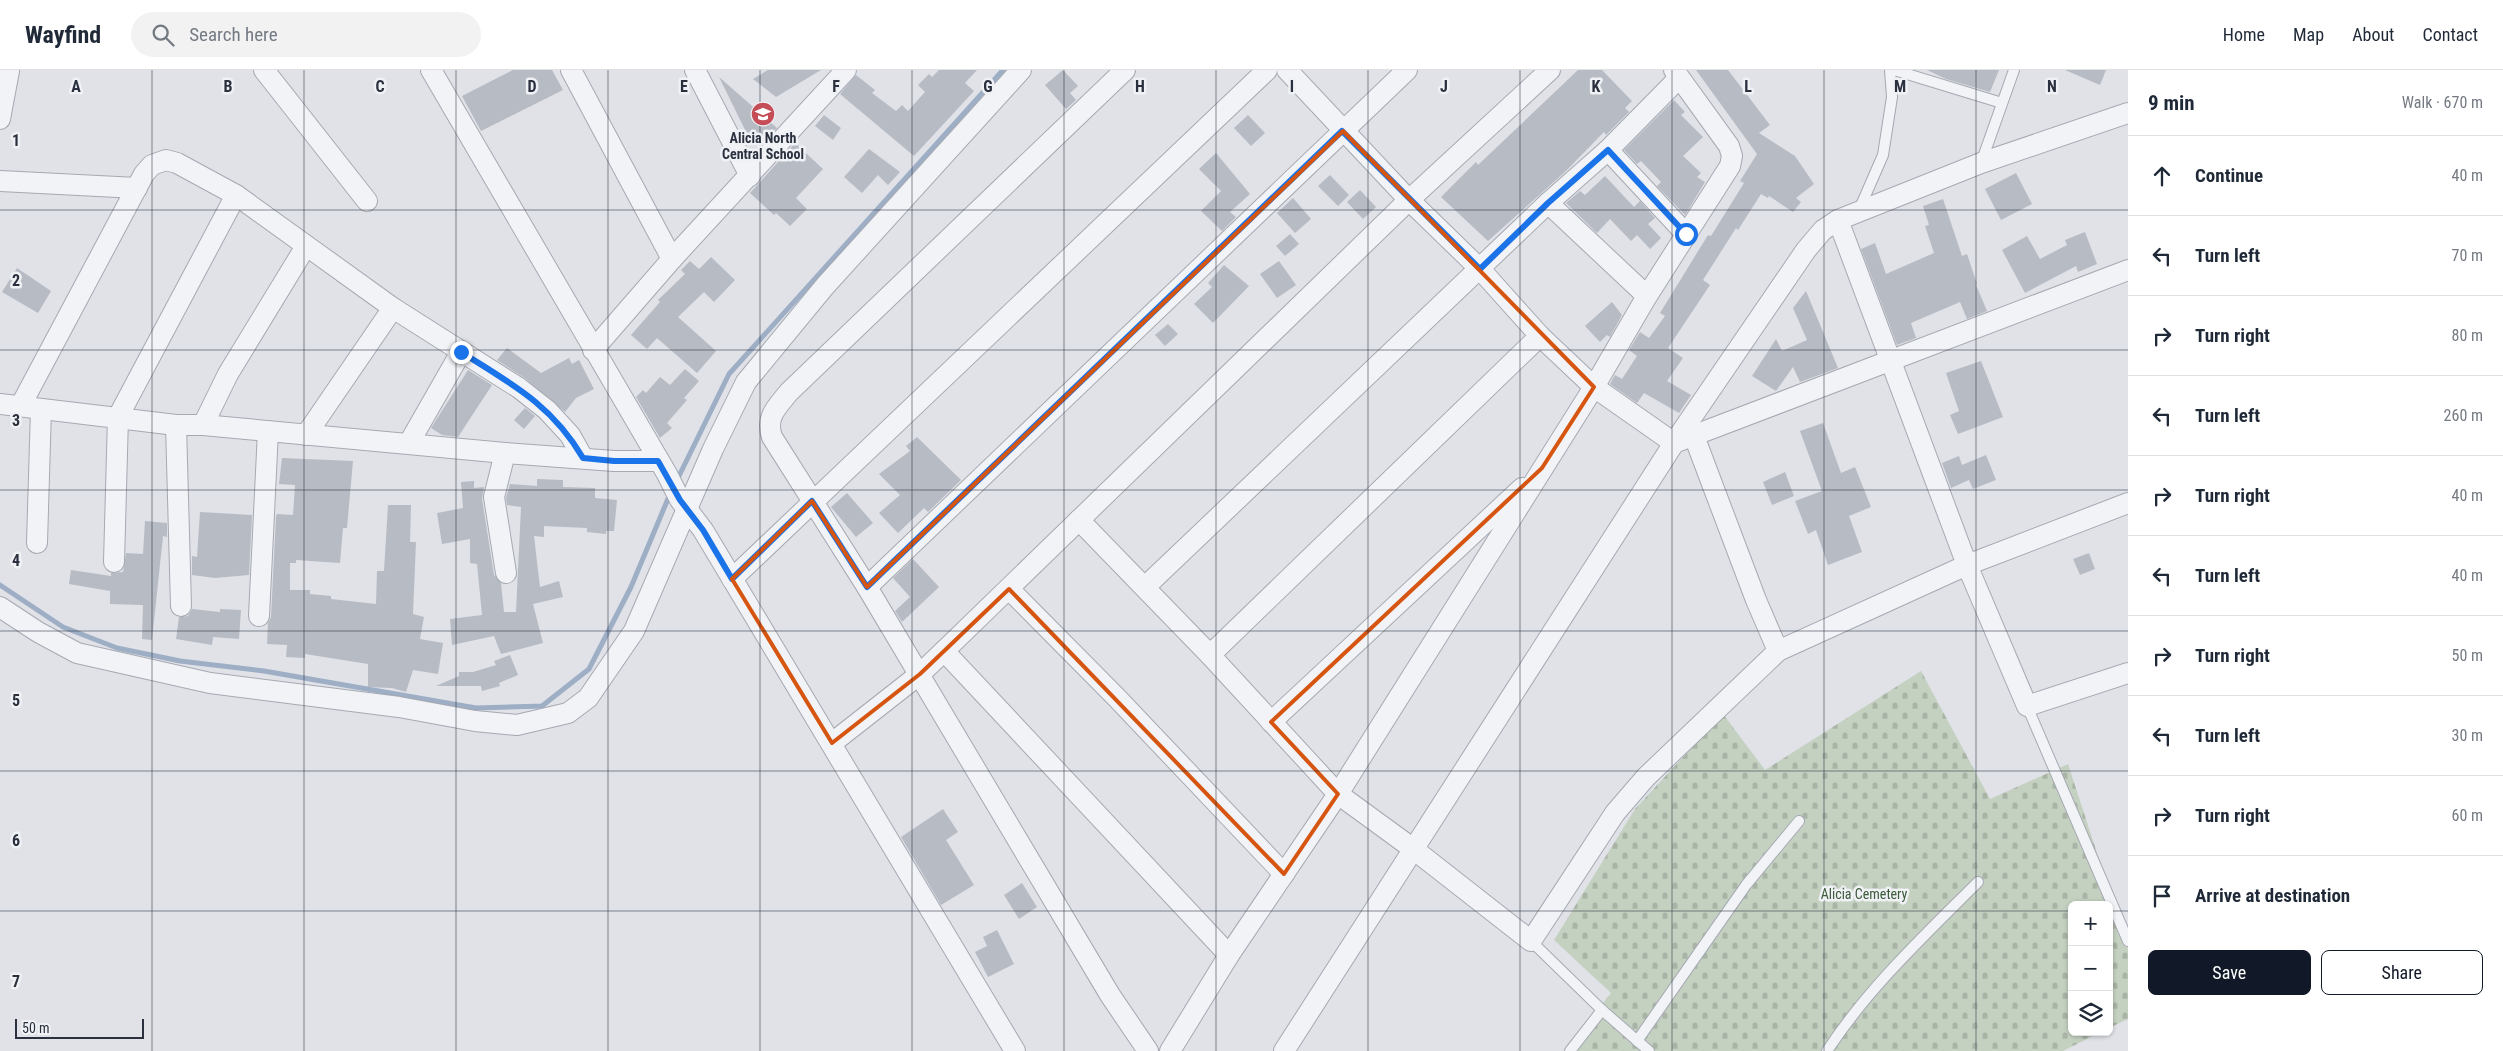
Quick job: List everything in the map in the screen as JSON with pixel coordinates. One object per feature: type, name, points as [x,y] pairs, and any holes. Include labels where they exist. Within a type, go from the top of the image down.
[{"type":"street","points":[[264,70],[366,201]]},
{"type":"street","points":[[431,70],[684,505],[703,530],[832,742],[1011,1048]]},
{"type":"street","points":[[571,70],[672,259]]},
{"type":"street","points":[[695,70],[750,176]]},
{"type":"street","points":[[593,350],[672,259],[846,70]]},
{"type":"street","points":[[0,607],[38,632],[76,653],[210,683],[398,707],[475,721],[516,725],[568,713],[588,698],[634,631],[684,505],[746,382],[825,286],[1021,70]]},
{"type":"street","points":[[1125,70],[789,392],[770,415],[768,427],[772,437],[920,674],[1110,995],[1148,1051]]},
{"type":"street","points":[[732,579],[1267,70]]},
{"type":"street","points":[[1287,70],[1342,131],[1480,269],[1540,336],[1594,386],[1674,443]]},
{"type":"street","points":[[867,587],[1407,70]]},
{"type":"street","points":[[832,742],[920,674],[1409,200],[1550,70]]},
{"type":"street","points":[[0,119],[8,71]]},
{"type":"street","points":[[1145,587],[1548,203],[1608,150],[1676,74],[1729,146],[1732,156],[1730,166],[1647,296],[1594,386],[1338,794],[1229,955],[1170,1051]]},
{"type":"street","points":[[1284,1051],[1412,848],[1674,443],[1806,250],[1823,230],[1838,220],[1981,163],[2128,113]]},
{"type":"street","points":[[1608,150],[1686,234]]},
{"type":"street","points":[[38,543],[31,407],[137,188],[152,165],[166,160],[177,163],[236,195],[393,308],[519,388],[547,410],[570,435],[583,458]]},
{"type":"street","points":[[0,181],[137,188]]},
{"type":"street","points":[[114,562],[118,417],[236,195]]},
{"type":"street","points":[[1548,203],[1647,296]]},
{"type":"street","points":[[1838,220],[1892,358],[1967,565],[2028,706],[2128,673]]},
{"type":"street","points":[[202,425],[228,374],[306,246]]},
{"type":"street","points":[[1674,443],[1892,358],[2128,270]]},
{"type":"street","points":[[306,435],[393,308]]},
{"type":"street","points":[[1210,655],[1540,336]]},
{"type":"street","points":[[409,443],[461,352]]},
{"type":"street","points":[[0,404],[176,425],[202,425],[505,453],[583,458],[663,468]]},
{"type":"street","points":[[176,425],[181,606]]},
{"type":"street","points":[[259,616],[268,431]]},
{"type":"street","points":[[1694,436],[1756,600],[1778,652]]},
{"type":"street","points":[[505,453],[494,497],[506,573]]},
{"type":"street","points":[[1271,722],[1542,468]]},
{"type":"street","points":[[1080,520],[1210,655],[1338,794],[1412,848],[1531,941],[1615,813],[1646,777],[1778,652],[1967,565],[2128,502]]},
{"type":"street","points":[[1009,589],[1117,698],[1284,874]]},
{"type":"street","points":[[944,651],[1229,955]]},
{"type":"lane","points":[[1858,212],[1883,155],[1892,97],[1890,70]]},
{"type":"lane","points":[[1894,70],[2002,103]]},
{"type":"lane","points":[[1981,163],[2014,70]]},
{"type":"lane","points":[[2028,706],[2128,941]]},
{"type":"lane","points":[[1638,1041],[1746,885],[1799,821]]},
{"type":"lane","points":[[1827,1051],[1857,1009],[1886,976],[1978,882]]},
{"type":"lane","points":[[1531,941],[1602,1010],[1649,1051]]},
{"type":"lane","points":[[1570,1051],[1602,1010]]},
{"type":"highlighted area","points":[[1343,131],[1594,387],[1542,468],[1271,722],[1338,794],[1284,874],[1009,589],[920,674],[832,743],[732,579],[812,501],[867,587]]},
{"type":"green space","name":"Alicia Cemetery","points":[[1921,671],[1990,799],[2068,764],[2113,901],[2068,901],[2068,1036],[2093,1036],[2063,1051],[1565,1051],[1611,993],[1554,940],[1635,809],[1723,714],[1765,770]]},
{"type":"green space","name":"Alicia Cemetery","points":[[2113,902],[2128,948],[2128,1019],[2113,1026]]},
{"type":"building","points":[[513,70],[552,70],[563,90],[481,131],[462,96]]},
{"type":"building","points":[[768,70],[821,70],[776,97],[753,79]]},
{"type":"building","points":[[939,70],[977,70],[965,83],[974,91],[914,156],[840,94],[856,75],[875,90],[872,93],[896,111],[902,105],[908,111],[925,92],[918,85],[929,74],[932,77]]},
{"type":"building","points":[[1063,70],[1078,86],[1070,93],[1076,100],[1066,109],[1045,85]]},
{"type":"building","points":[[1578,70],[1602,70],[1632,101],[1625,108],[1629,112],[1606,135],[1604,132],[1566,171],[1488,241],[1441,197],[1476,162],[1478,165]]},
{"type":"building","points":[[1696,70],[1728,70],[1770,125],[1759,133],[1795,156],[1814,184],[1796,198],[1801,202],[1793,212],[1769,196],[1768,198],[1761,194],[1738,230],[1736,228],[1703,280],[1710,285],[1668,348],[1683,358],[1667,381],[1691,395],[1679,413],[1644,393],[1637,403],[1610,384],[1615,375],[1622,379],[1637,356],[1629,350],[1640,332],[1649,338],[1665,316],[1660,313],[1708,235],[1711,236],[1744,183],[1740,181],[1757,154]]},
{"type":"building","points":[[1927,70],[1999,70],[1990,92],[1946,79]]},
{"type":"building","points":[[2065,70],[2106,70],[2100,85]]},
{"type":"building","points":[[719,77],[777,128],[760,146],[749,138]]},
{"type":"building","points":[[1674,100],[1685,112],[1681,115],[1703,137],[1683,156],[1701,173],[1697,177],[1705,182],[1685,215],[1657,186],[1661,182],[1641,161],[1637,164],[1624,150]]},
{"type":"building","points":[[824,115],[841,128],[833,140],[815,126]]},
{"type":"building","points":[[1248,115],[1265,133],[1251,146],[1234,128]]},
{"type":"building","points":[[795,143],[823,169],[796,198],[807,209],[790,226],[776,213],[774,215],[750,193]]},
{"type":"building","points":[[869,149],[900,172],[888,185],[878,175],[862,193],[844,177]]},
{"type":"building","points":[[1216,153],[1250,194],[1230,212],[1236,217],[1222,231],[1201,211],[1221,191],[1199,169]]},
{"type":"building","points":[[2016,173],[2032,204],[2001,220],[1985,189]]},
{"type":"building","points":[[1330,175],[1349,195],[1338,206],[1318,186]]},
{"type":"building","points":[[1605,176],[1634,207],[1640,201],[1655,218],[1648,224],[1661,238],[1650,249],[1637,235],[1631,241],[1610,219],[1597,233],[1566,203],[1580,191],[1585,195]]},
{"type":"building","points":[[1360,190],[1376,207],[1363,219],[1347,202]]},
{"type":"building","points":[[1293,198],[1311,219],[1295,233],[1277,213]]},
{"type":"building","points":[[1943,199],[1962,256],[1967,254],[1976,285],[1987,311],[1967,319],[1960,302],[1911,323],[1916,338],[1897,345],[1861,249],[1875,243],[1886,274],[1934,253],[1925,226],[1929,225],[1923,206]]},
{"type":"building","points":[[2085,232],[2097,264],[2078,272],[2076,266],[2025,293],[2002,250],[2027,236],[2040,259],[2067,245],[2065,240]]},
{"type":"building","points":[[1290,234],[1299,244],[1285,256],[1276,246]]},
{"type":"building","points":[[711,257],[735,280],[714,302],[704,292],[678,317],[716,351],[697,373],[657,338],[647,349],[631,335],[660,302],[658,300],[685,274],[681,270],[690,261],[699,269]]},
{"type":"building","points":[[1279,261],[1296,285],[1277,298],[1260,274]]},
{"type":"building","points":[[1224,265],[1249,286],[1213,323],[1194,304],[1212,287],[1208,283]]},
{"type":"building","points":[[17,268],[51,291],[38,313],[2,292]]},
{"type":"building","points":[[1806,291],[1838,368],[1800,382],[1793,367],[1776,391],[1752,376],[1776,339],[1782,351],[1807,340],[1793,308]]},
{"type":"building","points":[[1612,302],[1622,315],[1610,337],[1607,335],[1600,342],[1585,326]]},
{"type":"building","points":[[1168,324],[1178,334],[1165,346],[1155,335]]},
{"type":"building","points":[[507,348],[541,373],[569,358],[572,364],[579,360],[594,389],[576,398],[565,412],[526,379],[497,360]]},
{"type":"building","points":[[1981,361],[2003,417],[1958,434],[1950,415],[1959,411],[1946,373]]},
{"type":"building","points":[[685,369],[699,381],[684,398],[687,400],[667,423],[672,428],[660,438],[636,397],[643,390],[646,393],[660,377],[670,385]]},
{"type":"building","points":[[468,370],[492,385],[458,437],[442,435],[431,428]]},
{"type":"building","points":[[525,408],[535,416],[524,429],[514,420]]},
{"type":"building","points":[[1823,423],[1841,473],[1855,467],[1871,507],[1849,516],[1862,552],[1828,565],[1816,530],[1808,534],[1795,501],[1822,491],[1800,431]]},
{"type":"building","points":[[917,437],[961,480],[928,512],[924,508],[898,533],[879,513],[900,495],[879,474],[910,451],[906,446]]},
{"type":"building","points":[[1986,455],[1996,480],[1973,489],[1969,480],[1951,488],[1942,463],[1959,456],[1962,465]]},
{"type":"building","points":[[282,458],[353,461],[347,528],[343,528],[340,563],[296,560],[296,563],[290,563],[290,590],[310,590],[310,594],[331,596],[331,599],[376,604],[377,571],[384,571],[388,505],[411,505],[410,542],[416,542],[413,614],[424,617],[420,639],[443,643],[438,674],[413,670],[406,692],[392,688],[368,687],[368,664],[305,654],[305,658],[286,657],[287,645],[267,644],[268,623],[271,617],[276,516],[277,514],[293,515],[295,485],[279,484]]},
{"type":"building","points":[[1785,472],[1794,496],[1772,505],[1763,482]]},
{"type":"building","points":[[537,479],[563,480],[563,487],[595,488],[595,498],[617,500],[614,531],[606,531],[606,534],[587,532],[587,528],[544,526],[544,537],[534,536],[540,587],[559,581],[563,597],[533,604],[543,643],[501,654],[494,636],[452,645],[450,619],[482,615],[477,564],[470,563],[470,539],[442,544],[437,513],[463,508],[461,482],[474,481],[474,488],[484,487],[482,499],[494,575],[501,583],[504,612],[516,612],[521,507],[507,505],[506,498],[510,484],[537,486]]},
{"type":"building","points":[[847,493],[873,523],[856,537],[831,507]]},
{"type":"building","points":[[200,512],[252,515],[249,575],[215,578],[192,575],[192,556],[197,557]]},
{"type":"building","points":[[145,521],[167,523],[167,537],[163,536],[152,640],[142,639],[143,605],[110,604],[110,591],[69,584],[71,570],[111,576],[111,573],[123,572],[126,553],[143,554]]},
{"type":"building","points":[[2089,553],[2095,569],[2080,575],[2073,559]]},
{"type":"building","points":[[913,559],[939,587],[902,622],[895,611],[910,597],[893,578]]},
{"type":"building","points":[[192,609],[220,612],[220,609],[241,610],[239,639],[213,637],[212,645],[176,639],[179,617],[188,616]]},
{"type":"building","points":[[510,655],[518,675],[499,683],[500,686],[482,691],[481,686],[436,686],[459,676],[459,672],[473,672],[496,665],[494,661]]},
{"type":"building","points":[[943,809],[958,832],[946,840],[974,885],[941,905],[901,837]]},
{"type":"building","points":[[1022,883],[1037,907],[1019,919],[1004,895]]},
{"type":"building","points":[[997,930],[1014,964],[988,977],[975,952],[987,946],[983,937]]},
{"type":"waterway","points":[[677,480],[729,374],[1003,70]]},
{"type":"waterway","points":[[0,585],[63,627],[117,648],[180,661],[264,671],[476,708],[542,706],[589,669],[631,587],[670,494]]},
{"type":"place","name":"Alicia North Central School","points":[[763,114]]},
{"type":"route","points":[[461,352],[519,388],[547,410],[570,435],[583,458],[614,461],[658,461],[680,500],[703,530],[732,579],[812,501],[867,587],[1342,131],[1480,269],[1548,203],[1608,150],[1686,234]]}]
